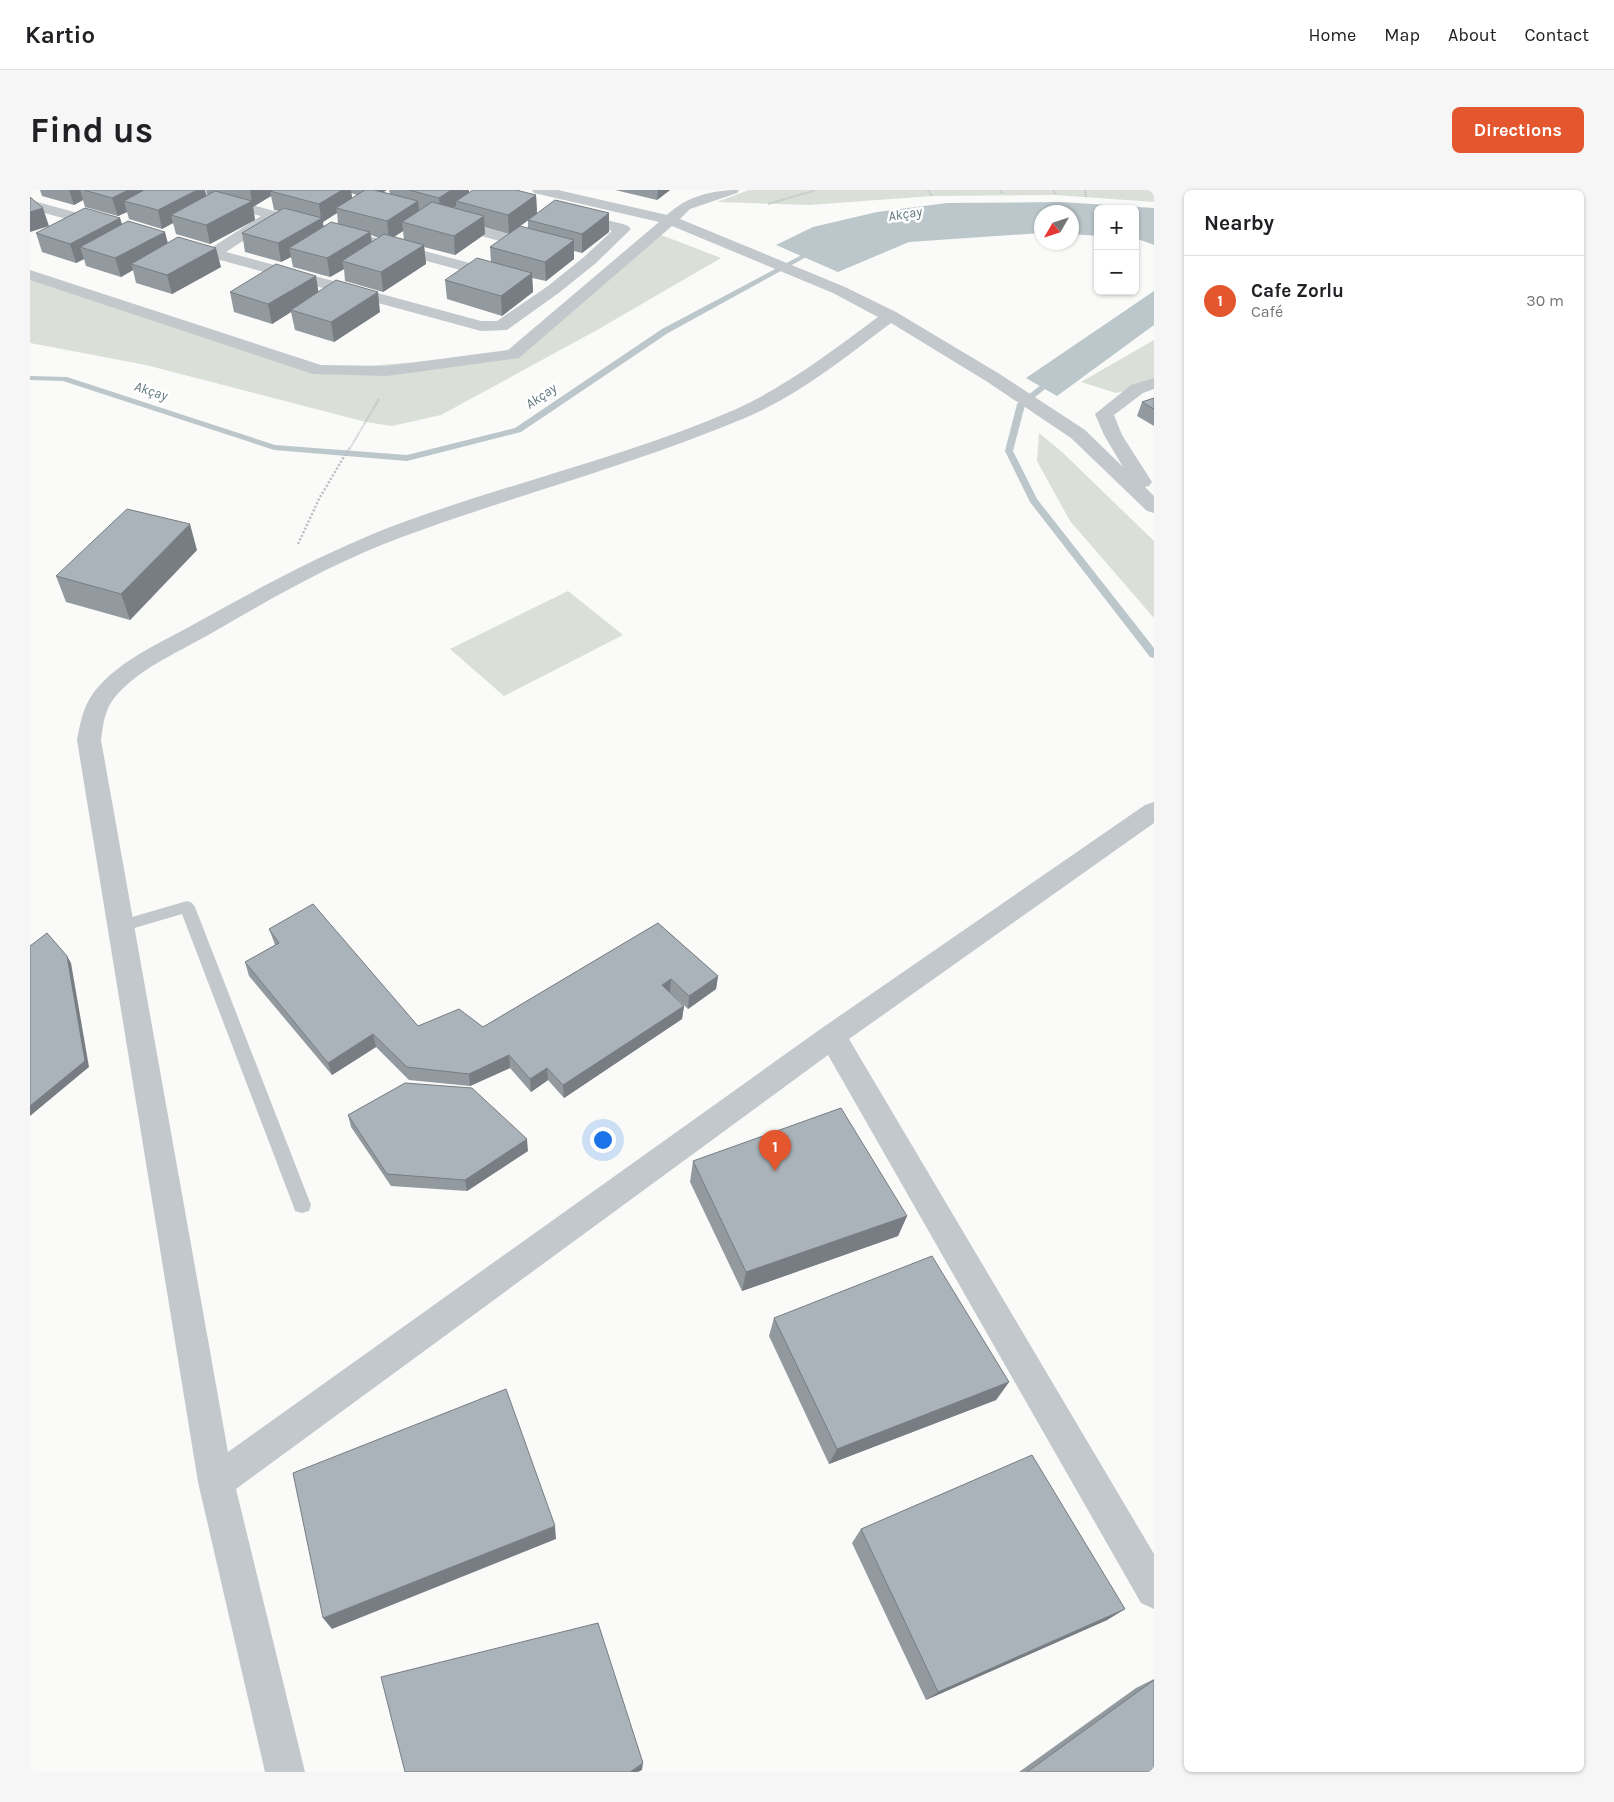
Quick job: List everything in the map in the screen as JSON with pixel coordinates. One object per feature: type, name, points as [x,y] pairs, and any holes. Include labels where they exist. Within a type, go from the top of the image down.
[{"type":"street","points":[[179,190],[270,210],[292,220]]},
{"type":"street","points":[[538,190],[670,220],[839,290],[890,316],[992,377],[1078,434],[1154,507]]},
{"type":"street","points":[[30,275],[319,370],[394,370],[513,354],[685,206],[732,190]]},
{"type":"street","points":[[30,204],[116,228]]},
{"type":"street","points":[[213,254],[270,210]]},
{"type":"street","points":[[165,241],[481,326],[501,326],[554,290],[590,260],[622,229],[575,217]]},
{"type":"street","points":[[435,220],[551,250]]},
{"type":"street","points":[[320,228],[516,280]]},
{"type":"street","points":[[571,255],[590,260]]},
{"type":"street","points":[[535,284],[554,290]]},
{"type":"street","points":[[285,1772],[216,1482],[89,740],[93,715],[102,698],[120,678],[149,659],[274,588],[331,559],[446,514],[664,443],[741,413],[809,376],[890,316]]},
{"type":"street","points":[[1154,383],[1137,389],[1104,414],[1113,435],[1138,477],[1154,497]]},
{"type":"street","points":[[216,1482],[832,1036],[1154,811]]},
{"type":"street","points":[[832,1036],[1154,1590]]},
{"type":"lane","points":[[121,926],[186,907],[302,1205]]},
{"type":"path","points":[[768,204],[816,190]]},
{"type":"path","points":[[928,190],[932,196]]},
{"type":"path","points":[[1001,190],[1002,194]]},
{"type":"path","points":[[1053,190],[1056,195]]},
{"type":"path","points":[[1085,190],[1086,197]]},
{"type":"path","points":[[319,499],[359,434],[394,370]]},
{"type":"shaded area","points":[[749,190],[1154,190],[1154,202],[1056,195],[932,196],[809,205],[717,202]]},
{"type":"shaded area","points":[[656,233],[721,258],[597,330],[441,415],[392,426],[366,422],[146,365],[30,343],[30,276],[319,370],[513,354]]},
{"type":"shaded area","points":[[1154,340],[1154,383],[1116,393],[1081,382]]},
{"type":"shaded area","points":[[1039,433],[1062,452],[1154,541],[1154,618],[1070,521],[1037,461]]},
{"type":"shaded area","points":[[568,591],[623,635],[504,696],[450,649]]},
{"type":"water","points":[[1061,202],[1108,205],[1094,205],[1094,236],[1079,235],[1079,205],[1034,205],[1034,233],[909,242],[838,272],[776,245],[813,227],[877,212],[947,203]]},
{"type":"water","points":[[1139,207],[1154,208],[1154,245],[1139,239]]},
{"type":"water","points":[[1154,291],[1154,325],[1057,396],[1026,378]]},
{"type":"building","points":[[84,190],[128,190],[112,198]]},
{"type":"building","points":[[144,190],[197,190],[158,210],[124,201]]},
{"type":"building","points":[[342,190],[319,204],[270,191]]},
{"type":"building","points":[[365,190],[374,190],[418,201],[387,221],[336,208]]},
{"type":"building","points":[[409,190],[451,190],[439,198]]},
{"type":"building","points":[[473,190],[516,190],[536,195],[508,215],[456,201]]},
{"type":"building","points":[[215,191],[252,201],[206,225],[171,215]]},
{"type":"building","points":[[30,197],[43,208],[30,212]]},
{"type":"building","points":[[555,200],[609,213],[582,234],[528,220]]},
{"type":"building","points":[[432,202],[484,216],[454,236],[402,222]]},
{"type":"building","points":[[85,208],[120,218],[70,244],[36,233]]},
{"type":"building","points":[[284,208],[322,218],[278,243],[242,233]]},
{"type":"building","points":[[128,221],[165,232],[115,258],[80,247]]},
{"type":"building","points":[[331,222],[370,232],[327,258],[289,248]]},
{"type":"building","points":[[520,226],[574,240],[545,262],[490,247]]},
{"type":"building","points":[[384,234],[424,245],[381,272],[342,261]]},
{"type":"building","points":[[178,237],[216,248],[167,275],[131,264]]},
{"type":"building","points":[[477,258],[532,273],[501,296],[445,280]]},
{"type":"building","points":[[276,264],[316,276],[268,304],[230,292]]},
{"type":"building","points":[[336,280],[378,292],[331,322],[291,310]]},
{"type":"building","points":[[1154,398],[1154,409],[1142,402]]},
{"type":"building","points":[[127,509],[190,524],[121,594],[56,576]]},
{"type":"building","points":[[313,904],[418,1026],[459,1009],[483,1027],[658,923],[718,976],[689,996],[671,979],[662,985],[684,1006],[563,1085],[547,1068],[530,1079],[509,1055],[469,1074],[407,1067],[373,1034],[328,1063],[245,962],[279,943],[269,929]]},
{"type":"building","points":[[47,933],[67,956],[85,1061],[30,1106],[30,946]]},
{"type":"building","points":[[405,1083],[472,1088],[527,1139],[465,1180],[387,1174],[348,1115]]},
{"type":"building","points":[[841,1108],[907,1216],[746,1272],[693,1161]]},
{"type":"building","points":[[932,1256],[1009,1382],[837,1449],[774,1318]]},
{"type":"building","points":[[506,1389],[555,1526],[323,1618],[293,1473]]},
{"type":"building","points":[[1032,1455],[1125,1609],[938,1692],[861,1529]]},
{"type":"building","points":[[598,1623],[643,1763],[630,1772],[405,1772],[381,1677]]},
{"type":"building","points":[[1154,1680],[1154,1772],[1027,1772]]},
{"type":"waterway","name":"Akçay","points":[[30,378],[64,379],[274,447],[407,458],[518,430],[665,331],[817,249]]},
{"type":"waterway","points":[[1055,378],[1021,404],[1009,451],[1033,500],[1154,655]]},
{"type":"place","name":"Cafe Zorlu","points":[[775,1171]]}]
